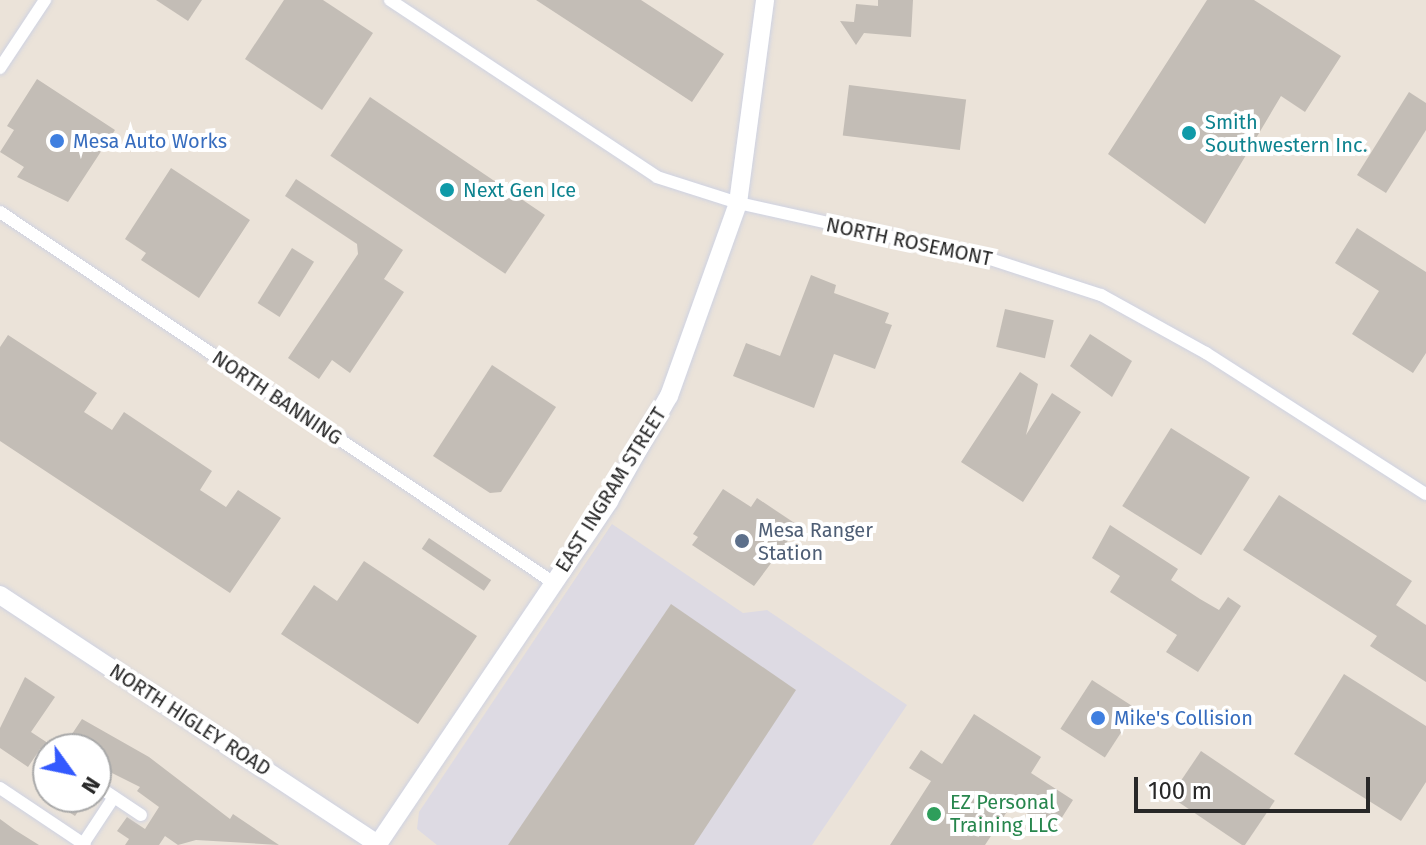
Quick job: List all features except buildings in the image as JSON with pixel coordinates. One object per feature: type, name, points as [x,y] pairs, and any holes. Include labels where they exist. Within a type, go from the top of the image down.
[{"type":"street","points":[[0,68],[45,0]]},
{"type":"street","name":"NORTH ROSEMONT","points":[[390,0],[657,177],[738,203],[987,258],[1101,295],[1206,353],[1426,494]]},
{"type":"street","name":"EAST INGRAM STREET","points":[[378,845],[554,583],[669,396],[738,203],[765,0]]},
{"type":"street","name":"NORTH BANNING","points":[[0,212],[554,583]]},
{"type":"street","name":"NORTH HIGLEY ROAD","points":[[0,595],[378,845]]},
{"type":"street","points":[[0,788],[78,843],[114,797],[141,815]]},
{"type":"shaded area","points":[[612,524],[743,613],[767,610],[907,705],[812,845],[437,845],[417,829],[419,812]]},
{"type":"place","name":"Smith Southwestern Inc.","points":[[1189,133]]},
{"type":"place","name":"Mesa Auto Works","points":[[57,141]]},
{"type":"place","name":"Next Gen Ice","points":[[447,190]]},
{"type":"place","name":"Mesa Ranger Station","points":[[742,541]]},
{"type":"place","name":"Mike's Collision","points":[[1098,718]]},
{"type":"place","name":"EZ Personal Training LLC","points":[[934,814]]}]
